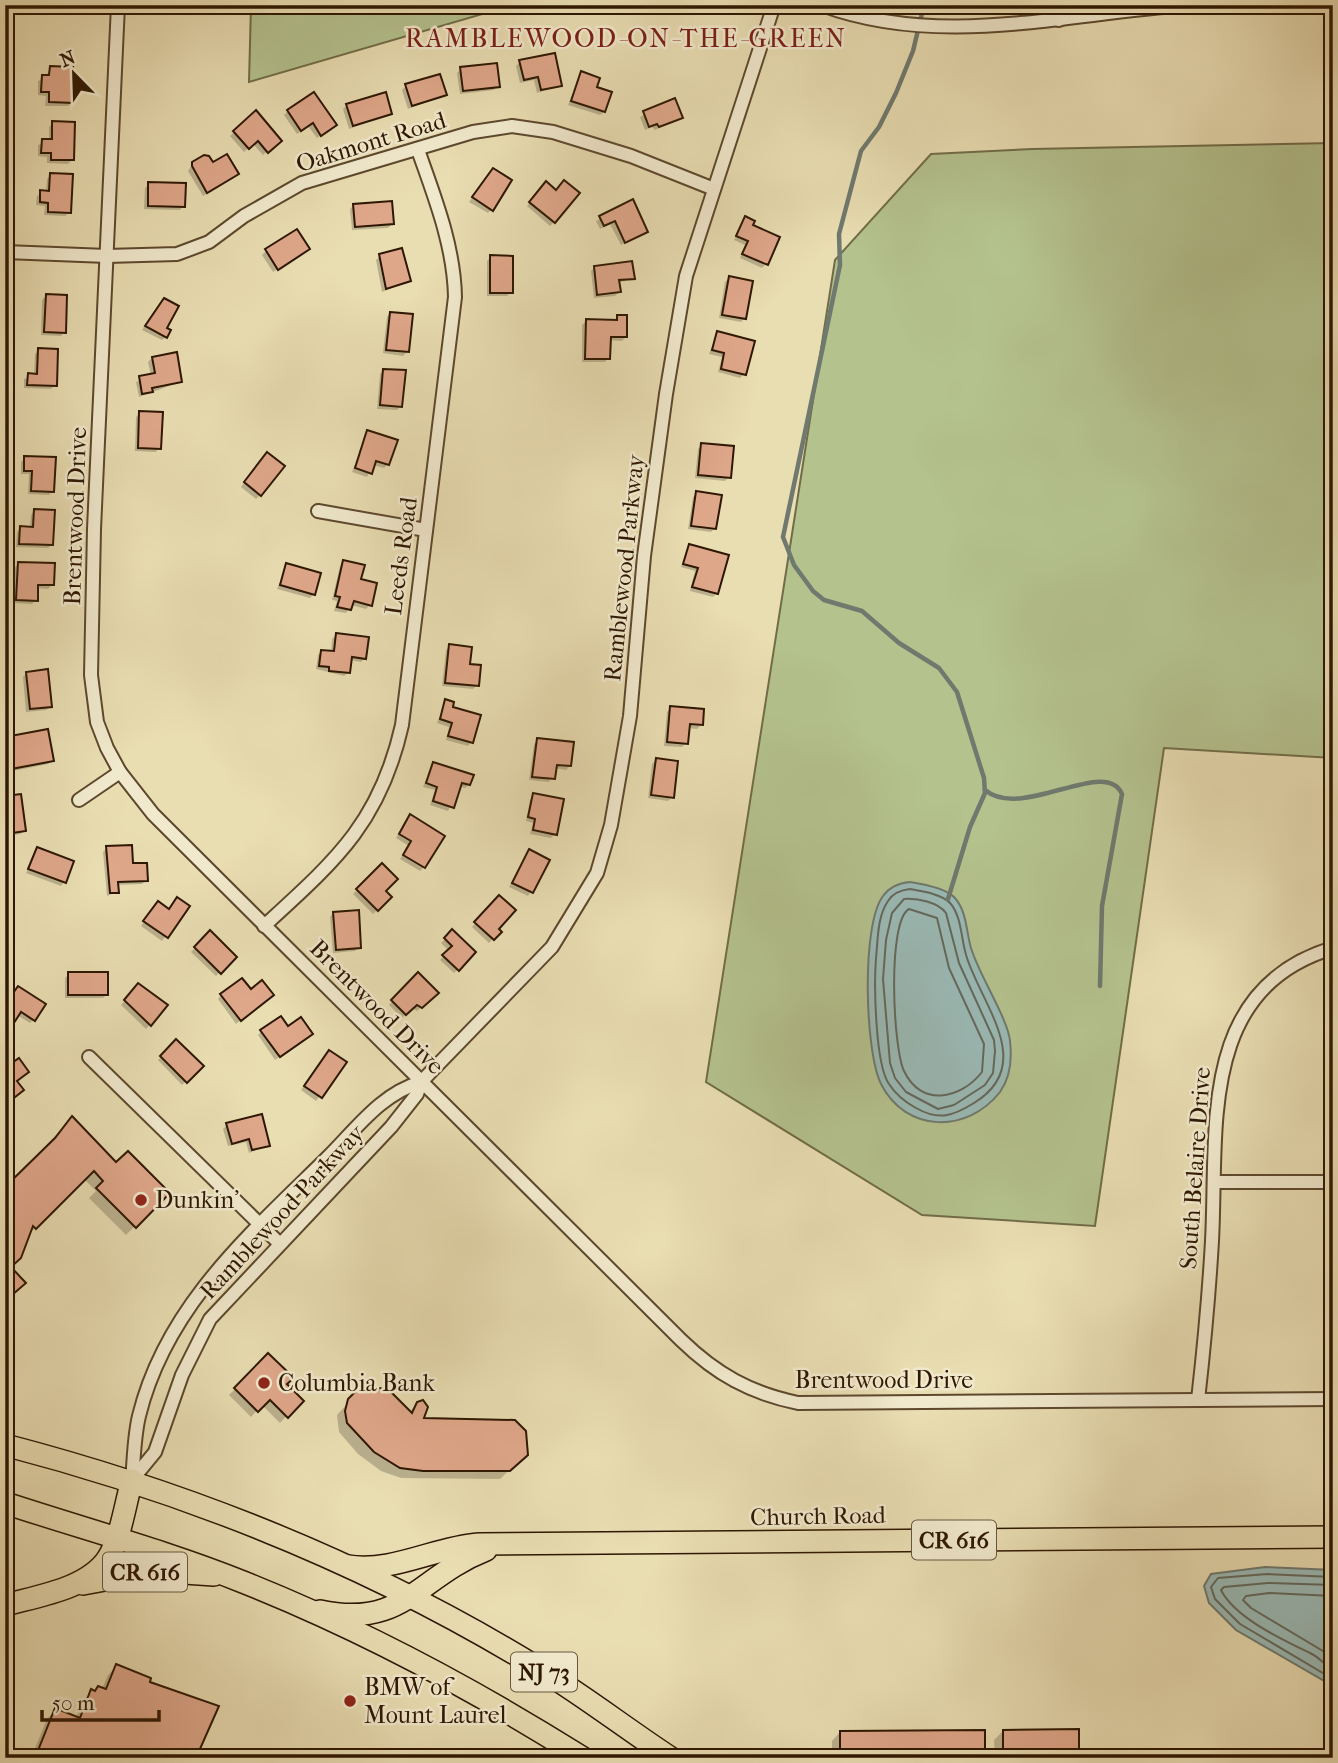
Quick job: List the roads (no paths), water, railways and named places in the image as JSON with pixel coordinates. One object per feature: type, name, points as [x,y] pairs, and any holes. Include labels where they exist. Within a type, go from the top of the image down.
[{"type":"main road","name":"NJ 73","points":[[5,1445],[132,1480],[344,1565],[541,1670],[671,1758]]},
{"type":"main road","name":"CR 616","points":[[61,1589],[101,1566],[116,1539],[132,1480]]},
{"type":"main road","name":"NJ 73","points":[[5,1503],[232,1577],[304,1607],[403,1655],[583,1758]]},
{"type":"main road","name":"Church Road","points":[[344,1565],[379,1567],[450,1548],[514,1544],[1333,1537]]},
{"type":"main road","name":"Church Road","points":[[304,1607],[345,1615],[368,1615],[390,1610],[410,1599],[455,1564],[485,1550],[514,1544]]},
{"type":"main road","name":"CR 616","points":[[5,1605],[61,1589],[154,1571],[232,1577]]},
{"type":"street","name":"Brentwood Drive","points":[[118,5],[94,529],[91,675],[97,722],[120,772],[153,814],[698,1356],[730,1381],[766,1396],[798,1404],[1333,1399]]},
{"type":"street","name":"Ramblewood Parkway","points":[[132,1480],[155,1452],[182,1374],[210,1320],[391,1126],[417,1094],[421,1082],[552,947],[597,873],[611,825],[630,716],[645,556],[680,305],[686,276],[774,5]]},
{"type":"street","points":[[822,5],[851,15],[902,25],[979,26],[1188,5]]},
{"type":"street","points":[[1059,20],[1060,5]]},
{"type":"street","name":"Oakmont Road","points":[[5,252],[107,256],[162,255],[191,249],[209,242],[244,216],[302,183],[492,128],[533,127],[631,156],[714,189]]},
{"type":"street","name":"Leeds Road","points":[[264,926],[351,840],[374,808],[391,769],[403,714],[451,341],[454,278],[444,226],[418,150]]},
{"type":"street","points":[[318,511],[426,530]]},
{"type":"street","points":[[79,800],[120,772]]},
{"type":"street","name":"South Belaire Drive","points":[[1198,1400],[1220,1079],[1231,1038],[1252,1002],[1266,986],[1300,961],[1333,948]]},
{"type":"street","points":[[89,1057],[279,1244]]},
{"type":"street","name":"Ramblewood Parkway","points":[[132,1480],[138,1418],[166,1346],[195,1297],[258,1224],[385,1100],[401,1088],[421,1082]]},
{"type":"street","points":[[1214,1182],[1333,1182]]},
{"type":"water","points":[[910,882],[946,892],[959,903],[975,959],[1004,1021],[1010,1041],[1010,1068],[1000,1092],[986,1106],[954,1121],[921,1119],[906,1112],[892,1100],[881,1084],[871,1045],[868,960],[876,911],[889,890]]},
{"type":"water","points":[[1265,1567],[1333,1570],[1333,1686],[1236,1630],[1209,1603],[1204,1586],[1211,1574]]},
{"type":"waterway","points":[[924,5],[913,51],[896,93],[879,127],[861,151],[839,234],[840,265],[783,537],[794,565],[813,591],[824,600],[862,611],[899,643],[939,668],[957,692],[984,778],[985,793],[970,827],[948,899]]},
{"type":"waterway","points":[[985,790],[1001,798],[1020,798],[1099,782],[1113,784],[1122,794],[1102,906],[1100,986]]},
{"type":"place","name":"Dunkin'","points":[[141,1200]]},
{"type":"place","name":"Columbia Bank","points":[[264,1383]]},
{"type":"place","name":"BMW of Mount Laurel","points":[[350,1701]]},
{"type":"district","name":"RAMBLEWOOD-ON-THE-GREEN","points":[[626,38]]}]
